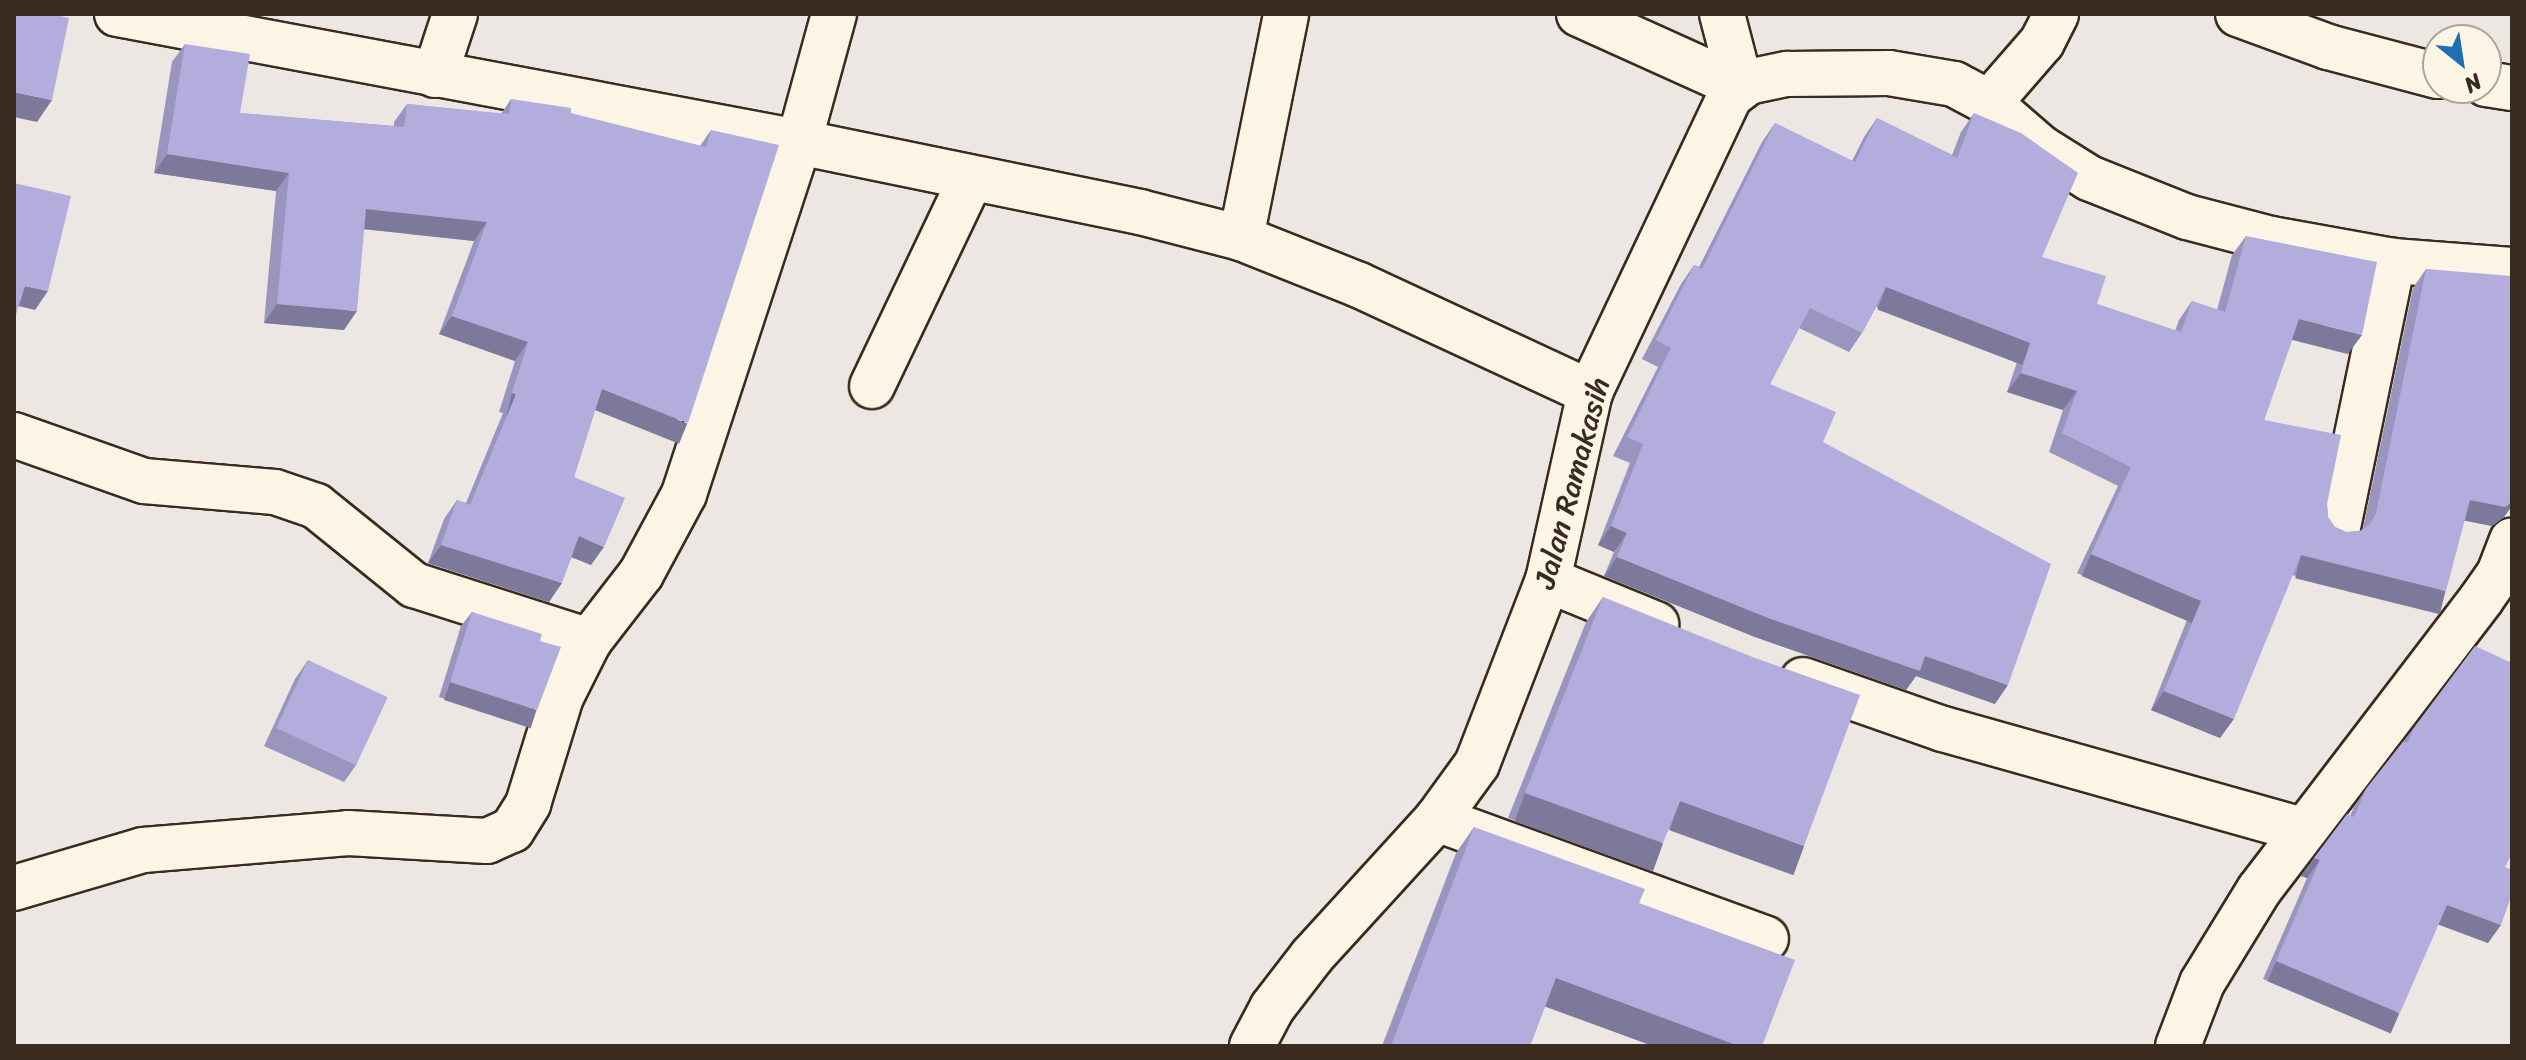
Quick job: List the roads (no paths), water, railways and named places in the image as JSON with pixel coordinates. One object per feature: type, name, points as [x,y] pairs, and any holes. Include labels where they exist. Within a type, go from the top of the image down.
[{"type":"street","points":[[117,14],[799,142],[1140,212],[1241,238],[1359,285],[1590,392]]},
{"type":"street","points":[[435,75],[455,14]]},
{"type":"street","points":[[14,888],[143,850],[348,833],[497,838],[512,830],[528,804],[561,697],[589,641],[641,574],[684,494],[799,142],[834,14]]},
{"type":"street","points":[[1241,238],[1286,14]]},
{"type":"street","points":[[1579,14],[1741,87],[1787,74],[1889,73],[1954,84],[1989,103],[2041,148],[2089,178],[2187,217],[2271,239],[2393,261],[2512,270]]},
{"type":"street","points":[[1722,14],[1741,87]]},
{"type":"street","points":[[1989,103],[2042,42],[2056,14]]},
{"type":"street","points":[[2238,14],[2328,47],[2422,72]]},
{"type":"street","name":"Jalan Ramakasih","points":[[1252,1046],[1272,1008],[1312,956],[1437,819],[1477,764],[1548,580],[1590,392],[1719,114],[1741,87]]},
{"type":"street","points":[[872,386],[971,178]]},
{"type":"street","points":[[2338,527],[2393,261]]},
{"type":"street","points":[[14,435],[144,481],[275,492],[303,501],[316,506],[414,585],[589,641]]},
{"type":"street","points":[[2178,1046],[2202,983],[2259,890],[2482,598],[2499,574],[2512,540]]},
{"type":"street","points":[[1548,580],[1689,637]]},
{"type":"street","points":[[1760,665],[1943,729],[2302,830]]},
{"type":"street","points":[[1437,819],[1766,939]]}]
